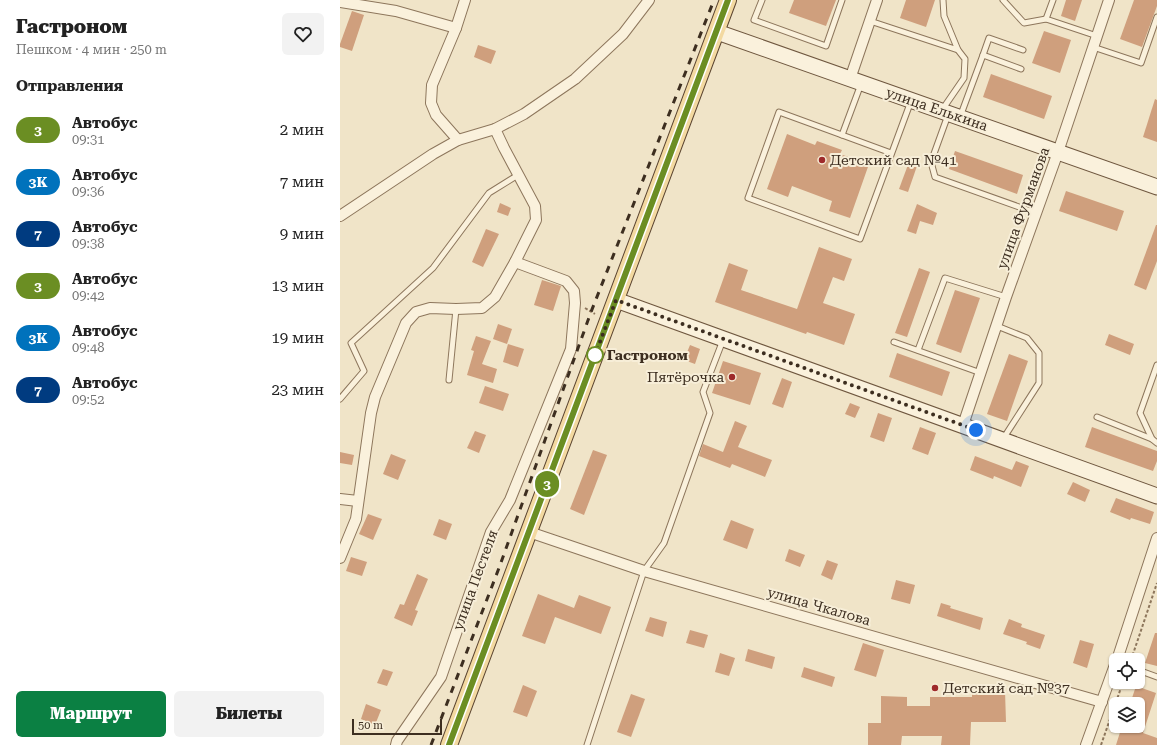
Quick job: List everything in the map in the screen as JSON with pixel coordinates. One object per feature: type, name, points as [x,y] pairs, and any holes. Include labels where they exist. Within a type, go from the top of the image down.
[{"type":"main road","points":[[449,745],[728,0]]},
{"type":"street","points":[[458,140],[436,115],[431,103],[432,85],[456,28],[465,0]]},
{"type":"street","points":[[340,216],[432,154],[458,140],[494,129],[524,114],[575,79],[623,34],[649,0]]},
{"type":"street","points":[[855,81],[870,21],[877,0]]},
{"type":"street","name":"улица Фурманова","points":[[964,425],[1006,297],[1110,0]]},
{"type":"street","points":[[340,2],[396,10],[456,28]]},
{"type":"street","name":"улица Елькина","points":[[717,32],[1157,187]]},
{"type":"street","points":[[340,558],[356,519],[371,413],[375,397],[406,323],[416,312],[430,308],[482,308],[495,297],[515,262],[536,220],[535,206],[494,129]]},
{"type":"street","name":"улица Пестеля","points":[[396,745],[397,741],[441,677],[491,532],[510,500],[571,349],[575,303],[574,291],[566,281],[515,262]]},
{"type":"street","points":[[616,300],[1157,496]]},
{"type":"street","points":[[340,499],[358,501]]},
{"type":"street","name":"улица Чкалова","points":[[529,532],[644,571],[1102,702]]},
{"type":"street","points":[[1119,653],[1154,557],[1157,538]]},
{"type":"street","points":[[1086,745],[1109,682]]},
{"type":"lane","points":[[762,0],[754,20],[826,46],[842,0]]},
{"type":"lane","points":[[942,0],[944,16],[958,50],[965,59],[964,78],[931,162],[934,177],[1036,213]]},
{"type":"lane","points":[[1003,0],[1024,23],[1046,19],[1097,36]]},
{"type":"lane","points":[[1046,19],[1053,0]]},
{"type":"lane","points":[[1093,47],[1141,63],[1157,17]]},
{"type":"lane","points":[[870,21],[958,50]]},
{"type":"lane","points":[[950,114],[983,54],[989,38],[1023,50]]},
{"type":"lane","points":[[983,54],[1021,69]]},
{"type":"lane","points":[[842,135],[855,81]]},
{"type":"lane","points":[[891,153],[780,112],[748,198],[860,239],[911,100]]},
{"type":"lane","points":[[340,400],[364,371],[351,343],[432,268],[489,193],[518,175]]},
{"type":"lane","points":[[918,350],[945,278],[1006,297]]},
{"type":"lane","points":[[449,380],[456,309]]},
{"type":"lane","points":[[997,326],[1027,338],[1039,353],[1039,383],[1002,440]]},
{"type":"lane","points":[[587,745],[644,571],[664,543],[710,413],[703,392],[723,339]]},
{"type":"lane","points":[[894,342],[981,373]]},
{"type":"lane","points":[[1152,439],[1140,413],[1157,365]]},
{"type":"lane","points":[[1097,417],[1152,439],[1157,443]]},
{"type":"lane","points":[[1145,673],[1157,677]]},
{"type":"path","points":[[575,303],[608,320]]},
{"type":"path","points":[[1133,653],[1157,583]]},
{"type":"path","points":[[1101,745],[1121,689]]},
{"type":"building","points":[[794,0],[836,0],[826,26],[789,13]]},
{"type":"building","points":[[906,0],[935,0],[926,27],[900,18]]},
{"type":"building","points":[[1066,0],[1082,0],[1075,21],[1061,16]]},
{"type":"building","points":[[1134,0],[1157,0],[1157,6],[1142,47],[1120,39]]},
{"type":"building","points":[[352,11],[364,15],[352,51],[340,47],[340,44]]},
{"type":"building","points":[[1044,31],[1071,40],[1060,73],[1032,63]]},
{"type":"building","points":[[478,45],[496,51],[491,64],[474,57]]},
{"type":"building","points":[[991,74],[1052,96],[1044,119],[983,97]]},
{"type":"building","points":[[1155,99],[1157,100],[1157,142],[1143,137]]},
{"type":"building","points":[[787,134],[815,145],[817,141],[842,150],[840,154],[869,164],[850,218],[829,211],[832,201],[792,186],[788,197],[767,189]]},
{"type":"building","points":[[955,151],[1023,175],[1017,194],[949,169]]},
{"type":"building","points":[[909,162],[917,166],[908,192],[899,189]]},
{"type":"building","points":[[1066,191],[1124,211],[1117,231],[1059,211]]},
{"type":"building","points":[[500,203],[511,208],[508,216],[497,212]]},
{"type":"building","points":[[917,204],[937,213],[933,225],[920,221],[916,234],[907,231]]},
{"type":"building","points":[[1156,225],[1157,261],[1146,290],[1134,285]]},
{"type":"building","points":[[486,229],[499,234],[483,267],[472,262]]},
{"type":"building","points":[[819,247],[852,259],[844,281],[833,277],[823,303],[855,314],[844,345],[807,332],[806,334],[715,302],[729,263],[748,270],[741,290],[797,309]]},
{"type":"building","points":[[919,268],[930,272],[907,337],[895,333]]},
{"type":"building","points":[[542,280],[561,286],[553,311],[534,305]]},
{"type":"building","points":[[955,290],[980,298],[961,353],[936,344]]},
{"type":"building","points":[[498,324],[512,329],[507,344],[493,339]]},
{"type":"building","points":[[1109,334],[1134,344],[1130,355],[1105,345]]},
{"type":"building","points":[[476,336],[491,341],[482,364],[497,369],[493,383],[467,375],[474,351],[471,350]]},
{"type":"building","points":[[508,344],[524,349],[518,367],[503,362]]},
{"type":"building","points":[[690,345],[700,349],[695,364],[684,360]]},
{"type":"building","points":[[897,353],[950,372],[942,396],[889,377]]},
{"type":"building","points":[[1009,354],[1028,361],[1007,421],[987,414]]},
{"type":"building","points":[[723,361],[761,373],[750,405],[712,393]]},
{"type":"building","points":[[782,378],[792,382],[783,408],[772,404]]},
{"type":"building","points":[[485,386],[509,394],[503,411],[479,403]]},
{"type":"building","points":[[850,403],[860,407],[855,418],[845,414]]},
{"type":"building","points":[[878,413],[892,418],[884,442],[870,437]]},
{"type":"building","points":[[735,421],[747,426],[738,447],[772,460],[765,477],[732,464],[730,468],[699,456],[703,444],[723,452]]},
{"type":"building","points":[[920,427],[936,433],[928,455],[912,449]]},
{"type":"building","points":[[1092,427],[1157,451],[1157,461],[1153,471],[1085,447]]},
{"type":"building","points":[[475,431],[486,435],[479,453],[467,448]]},
{"type":"building","points":[[593,450],[607,455],[584,515],[570,509]]},
{"type":"building","points":[[340,452],[354,455],[352,465],[340,463]]},
{"type":"building","points":[[391,454],[406,460],[398,480],[383,474]]},
{"type":"building","points":[[975,456],[1012,470],[1016,461],[1029,466],[1021,487],[994,476],[993,479],[970,470]]},
{"type":"building","points":[[1073,482],[1090,490],[1085,502],[1067,494]]},
{"type":"building","points":[[1116,498],[1154,512],[1150,524],[1131,518],[1130,520],[1110,512]]},
{"type":"building","points":[[368,514],[382,519],[373,540],[359,534]]},
{"type":"building","points":[[439,519],[452,524],[446,540],[433,535]]},
{"type":"building","points":[[731,520],[754,529],[747,549],[723,540]]},
{"type":"building","points":[[789,549],[805,555],[800,567],[785,561]]},
{"type":"building","points":[[351,557],[367,562],[362,576],[346,571]]},
{"type":"building","points":[[827,560],[838,564],[832,580],[821,575]]},
{"type":"building","points":[[417,574],[428,579],[415,610],[418,611],[412,626],[394,618],[400,604],[404,605]]},
{"type":"building","points":[[896,580],[915,585],[910,604],[891,599]]},
{"type":"building","points":[[538,594],[574,608],[579,595],[611,607],[601,634],[555,617],[545,644],[522,636]]},
{"type":"building","points":[[941,603],[951,606],[950,608],[983,618],[980,630],[937,616]]},
{"type":"building","points":[[650,617],[667,622],[663,637],[645,631]]},
{"type":"building","points":[[1009,619],[1022,624],[1021,627],[1045,635],[1040,649],[1026,644],[1027,642],[1003,634]]},
{"type":"building","points":[[690,630],[708,635],[704,648],[686,643]]},
{"type":"building","points":[[1155,633],[1157,633],[1157,666],[1145,663]]},
{"type":"building","points":[[1080,640],[1094,644],[1087,668],[1073,663]]},
{"type":"building","points":[[863,643],[884,650],[876,677],[854,670]]},
{"type":"building","points":[[748,649],[775,657],[772,669],[745,661]]},
{"type":"building","points":[[720,653],[735,658],[729,676],[715,672]]},
{"type":"building","points":[[804,667],[835,677],[832,687],[801,677]]},
{"type":"building","points":[[383,669],[393,672],[387,686],[377,683]]},
{"type":"building","points":[[523,685],[537,691],[527,717],[513,712]]},
{"type":"building","points":[[1135,689],[1145,689],[1156,693],[1145,727],[1145,697],[1132,697]]},
{"type":"building","points":[[972,691],[1005,691],[1006,722],[971,722],[970,745],[941,745],[942,736],[902,736],[901,745],[868,745],[868,723],[881,723],[881,696],[907,697],[907,706],[930,706],[930,697],[972,697]]},
{"type":"building","points":[[631,694],[645,699],[631,737],[617,732]]},
{"type":"building","points":[[366,704],[381,710],[375,725],[361,719]]},
{"type":"building","points":[[1120,733],[1143,733],[1157,738],[1157,745],[1116,745]]},
{"type":"railway","points":[[431,745],[499,568],[591,312],[714,0]]},
{"type":"bus line","name":"3","points":[[449,745],[728,0]]},
{"type":"place","name":"Детский сад №41","points":[[822,160]]},
{"type":"place","name":"Гастроном","points":[[595,355]]},
{"type":"place","name":"Пятёрочка","points":[[732,377]]},
{"type":"place","name":"Детский сад №37","points":[[935,688]]},
{"type":"route","points":[[595,355],[616,300],[976,430]]}]
